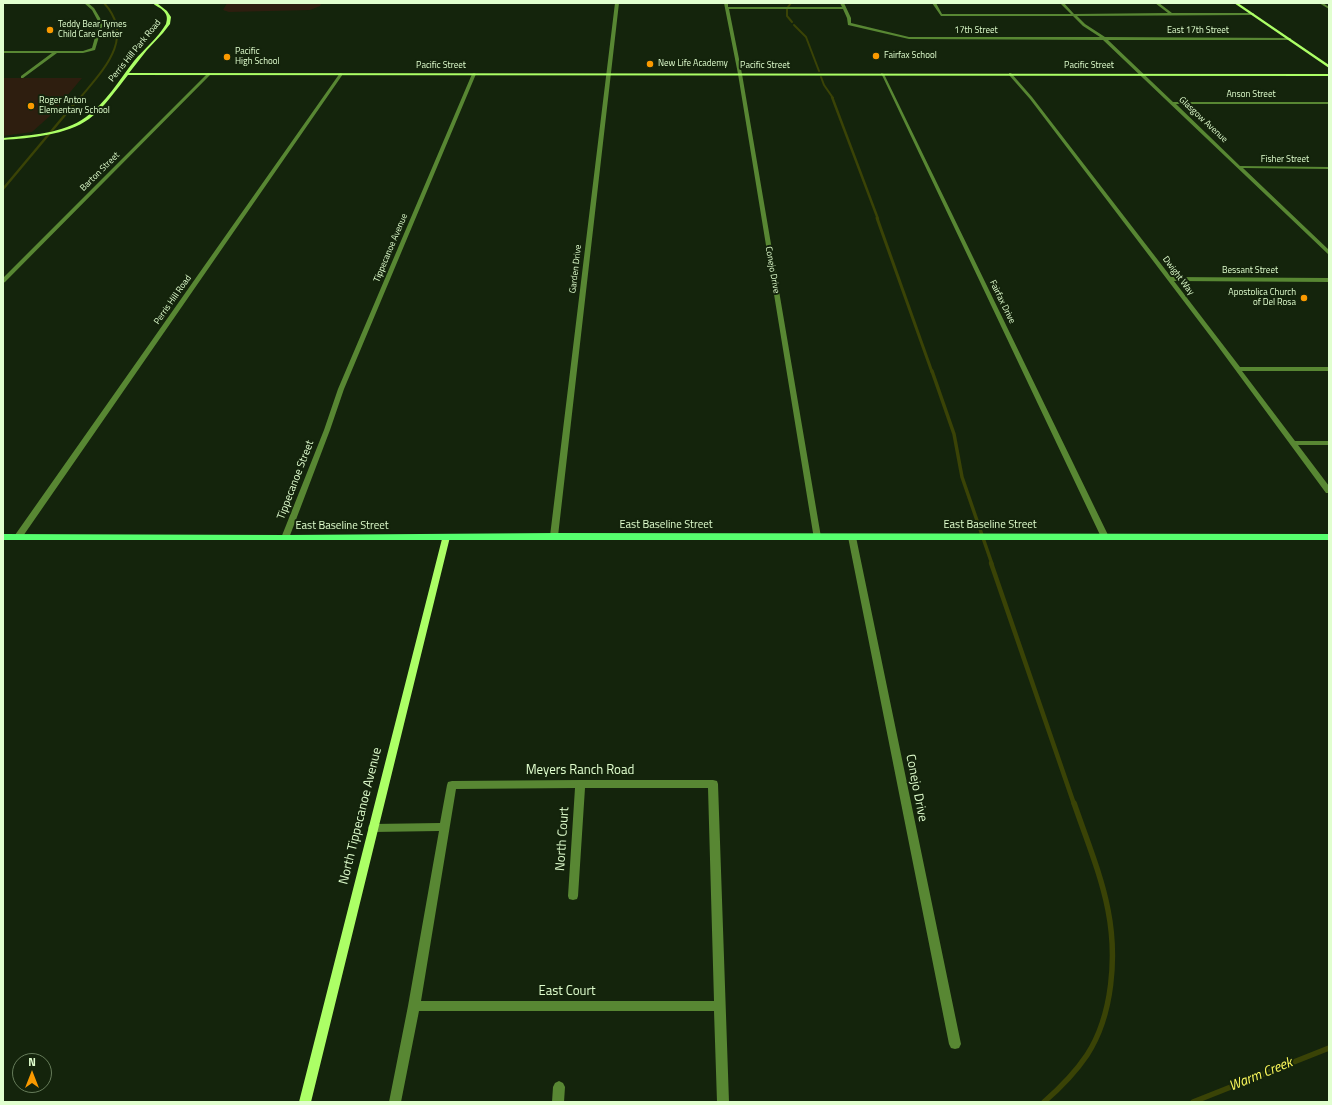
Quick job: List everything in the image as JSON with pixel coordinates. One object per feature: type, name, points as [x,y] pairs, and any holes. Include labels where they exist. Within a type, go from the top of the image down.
[{"type":"main road","name":"East Baseline Street","points":[[3,537],[1329,537]]},
{"type":"street","points":[[3,52],[82,52],[94,49],[101,23],[93,9],[86,3]]},
{"type":"street","name":"Perris Hill Park Road","points":[[3,138],[38,134],[72,126],[83,121],[92,114],[128,74],[144,52],[167,26],[169,20],[168,14],[163,8],[154,3]]},
{"type":"street","name":"Garden Drive","points":[[554,536],[617,3]]},
{"type":"street","points":[[726,6],[844,8],[842,3]]},
{"type":"street","points":[[934,3],[942,15],[1253,14]]},
{"type":"street","name":"Glasgow Avenue","points":[[1062,3],[1084,25],[1106,40],[1329,253]]},
{"type":"street","points":[[1157,3],[1171,14]]},
{"type":"street","points":[[1236,3],[1329,67]]},
{"type":"street","points":[[1321,3],[1329,8]]},
{"type":"street","name":"Conejo Drive","points":[[726,6],[740,74],[817,537]]},
{"type":"street","name":"17th Street","points":[[844,8],[850,18],[849,24],[909,38],[1106,40]]},
{"type":"street","name":"East 17th Street","points":[[1106,40],[1290,39]]},
{"type":"street","points":[[22,77],[56,52]]},
{"type":"street","name":"Pacific Street","points":[[128,74],[1329,75]]},
{"type":"street","name":"Barton Street","points":[[3,281],[208,74]]},
{"type":"street","name":"Perris Hill Road","points":[[18,537],[341,74]]},
{"type":"street","name":"Tippecanoe Avenue","points":[[327,430],[340,389],[474,74]]},
{"type":"street","name":"Fairfax Drive","points":[[882,74],[1105,537]]},
{"type":"street","name":"Dwight Way","points":[[1010,74],[1028,95],[1170,279],[1329,492]]},
{"type":"street","name":"Anson Street","points":[[1173,103],[1329,103]]},
{"type":"street","name":"Fisher Street","points":[[1241,168],[1329,168]]},
{"type":"street","name":"Bessant Street","points":[[1170,279],[1329,280]]},
{"type":"street","points":[[1238,369],[1329,369]]},
{"type":"street","name":"Tippecanoe Street","points":[[285,538],[327,430]]},
{"type":"street","points":[[1293,443],[1329,443]]},
{"type":"street","name":"North Tippecanoe Avenue","points":[[305,1102],[446,537]]},
{"type":"street","name":"Conejo Drive","points":[[852,537],[955,1044]]},
{"type":"street","name":"North Court","points":[[573,896],[580,784]]},
{"type":"street","name":"Meyers Ranch Road","points":[[395,1102],[414,1006],[452,785],[713,784],[723,1102]]},
{"type":"street","points":[[373,828],[445,827]]},
{"type":"street","name":"East Court","points":[[414,1006],[720,1006]]},
{"type":"street","points":[[558,1102],[559,1087]]},
{"type":"shaded area","points":[[227,3],[322,3],[320,6],[310,10],[229,12],[223,10]]},
{"type":"shaded area","name":"Roger Anton Elementary School","points":[[3,78],[82,78],[51,115],[32,132],[3,136]]},
{"type":"waterway","points":[[80,98],[106,65],[113,53],[117,41],[117,29],[113,16],[104,3]]},
{"type":"waterway","points":[[788,7],[791,3]]},
{"type":"waterway","points":[[787,9],[787,16],[792,22]]},
{"type":"waterway","points":[[794,25],[806,37],[819,71]]},
{"type":"waterway","points":[[821,77],[824,85],[833,98]]},
{"type":"waterway","points":[[3,189],[80,97]]},
{"type":"waterway","points":[[832,97],[878,219]]},
{"type":"waterway","points":[[877,218],[932,372]]},
{"type":"waterway","points":[[932,371],[954,434],[962,477],[992,564]]},
{"type":"waterway","points":[[991,563],[1074,804]]},
{"type":"waterway","points":[[1044,1102],[1067,1080],[1087,1055],[1103,1022],[1111,985],[1112,946],[1108,910],[1097,870],[1074,803]]},
{"type":"waterway","name":"Warm Creek","points":[[1193,1102],[1329,1048]]},
{"type":"place","name":"Teddy Bear Tymes Child Care Center","points":[[50,30]]},
{"type":"place","name":"Fairfax School","points":[[876,56]]},
{"type":"place","name":"Pacific High School","points":[[227,57]]},
{"type":"place","name":"New Life Academy","points":[[650,64]]},
{"type":"place","name":"Roger Anton Elementary School","points":[[31,106]]},
{"type":"place","name":"Apostolica Church of Del Rosa","points":[[1304,298]]}]
